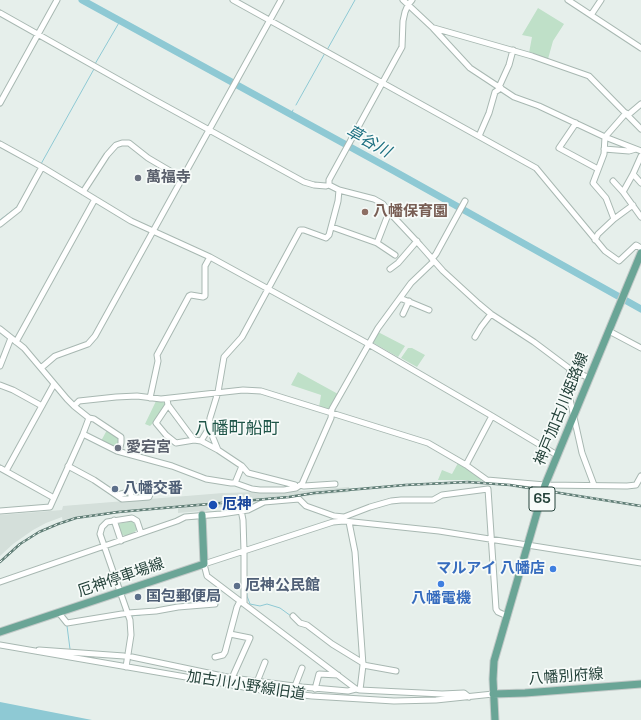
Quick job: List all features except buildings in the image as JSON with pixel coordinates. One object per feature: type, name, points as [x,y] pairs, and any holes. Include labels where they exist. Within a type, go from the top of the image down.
[{"type":"main road","name":"神戸加古川姫路線","points":[[495,720],[493,679],[494,661],[546,485],[641,253]]},
{"type":"main road","points":[[202,515],[202,552],[204,564]]},
{"type":"main road","name":"厄神停車場線","points":[[0,632],[204,564]]},
{"type":"main road","name":"八幡別府線","points":[[494,697],[525,693],[641,684]]},
{"type":"street","points":[[0,103],[57,0]]},
{"type":"street","points":[[233,0],[536,168],[604,251],[619,261],[636,245],[641,248]]},
{"type":"street","points":[[41,368],[55,356],[88,344],[92,341],[281,0]]},
{"type":"street","points":[[403,0],[433,28],[470,68],[514,97],[539,106],[605,137],[639,150]]},
{"type":"street","points":[[329,184],[329,180],[402,47],[403,21],[408,5],[412,0]]},
{"type":"street","points":[[568,0],[641,48]]},
{"type":"street","points":[[591,15],[600,0]]},
{"type":"street","points":[[0,13],[304,182],[326,186],[329,184],[340,190],[374,199],[382,204],[433,260],[492,314],[534,342],[570,369],[589,378]]},
{"type":"street","points":[[433,28],[550,61],[589,76],[641,129]]},
{"type":"street","points":[[479,136],[489,113],[495,92],[500,88],[509,66],[513,50]]},
{"type":"street","points":[[614,219],[606,198],[593,183],[604,149],[605,137],[627,114],[641,104]]},
{"type":"street","points":[[576,123],[559,148],[598,169]]},
{"type":"street","points":[[83,192],[107,155],[116,145],[122,143],[129,143],[148,158],[182,178]]},
{"type":"street","points":[[0,144],[42,167],[131,221],[210,257],[368,344],[557,455]]},
{"type":"street","points":[[604,149],[629,152],[639,150]]},
{"type":"street","points":[[623,192],[641,156]]},
{"type":"street","points":[[0,224],[19,208],[42,167]]},
{"type":"street","points":[[633,174],[641,183]]},
{"type":"street","points":[[613,181],[641,216]]},
{"type":"street","points":[[201,441],[209,428],[210,418],[218,392],[224,357],[242,337],[300,230],[326,238],[329,235],[340,190]]},
{"type":"street","points":[[16,342],[95,199]]},
{"type":"street","points":[[298,487],[302,484],[331,418],[332,409],[368,344],[411,283],[433,260],[466,201]]},
{"type":"street","points":[[595,240],[598,234],[614,219],[633,205]]},
{"type":"street","points":[[377,243],[389,212]]},
{"type":"street","points":[[332,227],[377,243],[393,252]]},
{"type":"street","points":[[390,269],[398,263],[417,241]]},
{"type":"street","points":[[150,398],[158,355],[189,296],[205,296],[205,266],[210,257]]},
{"type":"street","points":[[400,298],[429,310]]},
{"type":"street","points":[[403,314],[409,301]]},
{"type":"street","points":[[475,337],[492,314]]},
{"type":"street","points":[[0,329],[24,348],[74,406],[89,418],[94,419],[121,437],[122,443],[119,451]]},
{"type":"street","points":[[609,331],[641,348]]},
{"type":"street","points":[[0,366],[11,338]]},
{"type":"street","points":[[570,369],[567,386],[582,453],[594,485]]},
{"type":"street","points":[[6,471],[54,384]]},
{"type":"street","points":[[0,386],[13,390],[42,406]]},
{"type":"street","points":[[74,406],[79,401],[116,397],[131,396],[168,402],[218,392],[243,390],[261,391],[428,443],[466,465],[487,480],[546,485],[639,486],[641,476]]},
{"type":"street","points":[[168,402],[156,423],[166,435],[176,443],[194,440],[201,441],[218,450],[252,474],[278,480],[298,487]]},
{"type":"street","points":[[168,402],[194,440]]},
{"type":"street","points":[[466,465],[492,416]]},
{"type":"street","points":[[0,511],[50,507],[89,418]]},
{"type":"street","points":[[209,428],[218,450]]},
{"type":"street","points":[[83,434],[119,451],[172,466],[206,479],[235,483],[252,489],[277,490],[304,486],[336,484]]},
{"type":"street","points":[[68,466],[94,480],[117,496],[124,499],[149,497],[151,495],[150,488],[145,484],[142,484],[131,491],[117,496]]},
{"type":"street","points":[[235,483],[242,466]]},
{"type":"street","points":[[0,468],[54,498]]},
{"type":"street","points":[[277,490],[278,480]]},
{"type":"street","points":[[358,689],[207,576],[204,564],[333,522],[346,520],[370,507],[392,501],[433,500],[442,495],[488,489],[496,609],[498,612],[507,616]]},
{"type":"street","points":[[131,491],[131,497],[136,498]]},
{"type":"street","points":[[0,582],[121,541],[177,521],[184,517],[248,510],[264,502],[299,499],[306,506],[346,520],[492,538],[641,563]]},
{"type":"street","points":[[242,510],[244,551],[242,603]]},
{"type":"street","points":[[126,667],[131,627],[128,613],[100,537],[104,524],[114,520],[135,519],[141,533]]},
{"type":"street","points":[[114,520],[121,541]]},
{"type":"street","points":[[346,520],[354,552],[363,664],[358,689]]},
{"type":"street","points":[[215,657],[223,655],[225,652],[237,606],[242,603]]},
{"type":"street","points":[[59,613],[67,623],[128,613],[215,604]]},
{"type":"street","points":[[293,616],[300,623],[306,625],[363,664],[396,671]]},
{"type":"street","points":[[230,634],[250,638],[232,678]]},
{"type":"street","name":"加古川小野線旧道","points":[[0,646],[267,691],[312,696],[394,701],[494,697]]},
{"type":"street","points":[[31,651],[34,649],[77,653],[93,652],[124,656]]},
{"type":"street","points":[[132,657],[257,682],[348,691],[358,689],[442,694],[464,693],[469,697]]},
{"type":"street","points":[[257,682],[265,662]]},
{"type":"street","points":[[295,686],[302,668]]},
{"type":"street","points":[[315,688],[319,674],[338,675]]},
{"type":"shaded area","points":[[349,487],[350,492],[253,501],[253,503],[234,504],[234,506],[214,508],[213,510],[178,513],[178,507],[79,518],[63,523],[62,517],[33,530],[13,544],[0,556],[0,515],[62,510],[63,506],[223,493],[302,491]]},
{"type":"green space","points":[[538,8],[564,24],[553,41],[548,59],[529,53],[532,37],[522,35]]},
{"type":"green space","points":[[378,332],[405,346],[398,357],[372,342]]},
{"type":"green space","points":[[408,348],[412,348],[425,355],[417,367],[401,358]]},
{"type":"green space","points":[[298,372],[338,394],[329,410],[319,407],[321,395],[291,385]]},
{"type":"green space","points":[[156,401],[165,402],[166,404],[157,419],[150,426],[145,424]]},
{"type":"green space","points":[[107,430],[118,436],[120,447],[117,446],[116,448],[101,441]]},
{"type":"green space","points":[[458,463],[476,474],[482,481],[438,480],[442,470],[452,474]]},
{"type":"green space","points":[[133,521],[137,529],[136,531],[127,536],[122,535],[117,524]]},
{"type":"water","points":[[0,702],[92,720],[0,720]]},
{"type":"waterway","name":"草谷川","points":[[82,0],[394,171],[641,309]]},
{"type":"waterway","points":[[327,50],[355,0]]},
{"type":"waterway","points":[[95,64],[120,21]]},
{"type":"waterway","points":[[296,105],[325,53]]},
{"type":"waterway","points":[[41,164],[94,69]]},
{"type":"waterway","name":"草谷川","points":[[291,115],[293,110]]},
{"type":"waterway","points":[[0,220],[17,207]]},
{"type":"waterway","points":[[247,579],[247,596],[250,604],[260,606],[267,604],[280,608],[291,616]]},
{"type":"waterway","points":[[131,616],[140,615]]},
{"type":"waterway","points":[[113,618],[126,616]]},
{"type":"waterway","points":[[67,626],[70,649]]},
{"type":"railway","points":[[0,562],[20,544],[39,532],[76,518],[118,512],[405,485],[468,482],[510,485],[641,506]]},
{"type":"place","name":"萬福寺","points":[[138,178]]},
{"type":"place","name":"八幡保育園","points":[[365,212]]},
{"type":"place","name":"愛宕宮","points":[[118,448]]},
{"type":"place","name":"八幡交番","points":[[115,489]]},
{"type":"place","name":"厄神","points":[[213,505]]},
{"type":"place","name":"マルアイ 八幡店","points":[[553,569]]},
{"type":"place","name":"八幡電機","points":[[441,584]]},
{"type":"place","name":"厄神公民館","points":[[237,586]]},
{"type":"place","name":"国包郵便局","points":[[138,597]]},
{"type":"district","name":"八幡町船町","points":[[237,429]]}]
